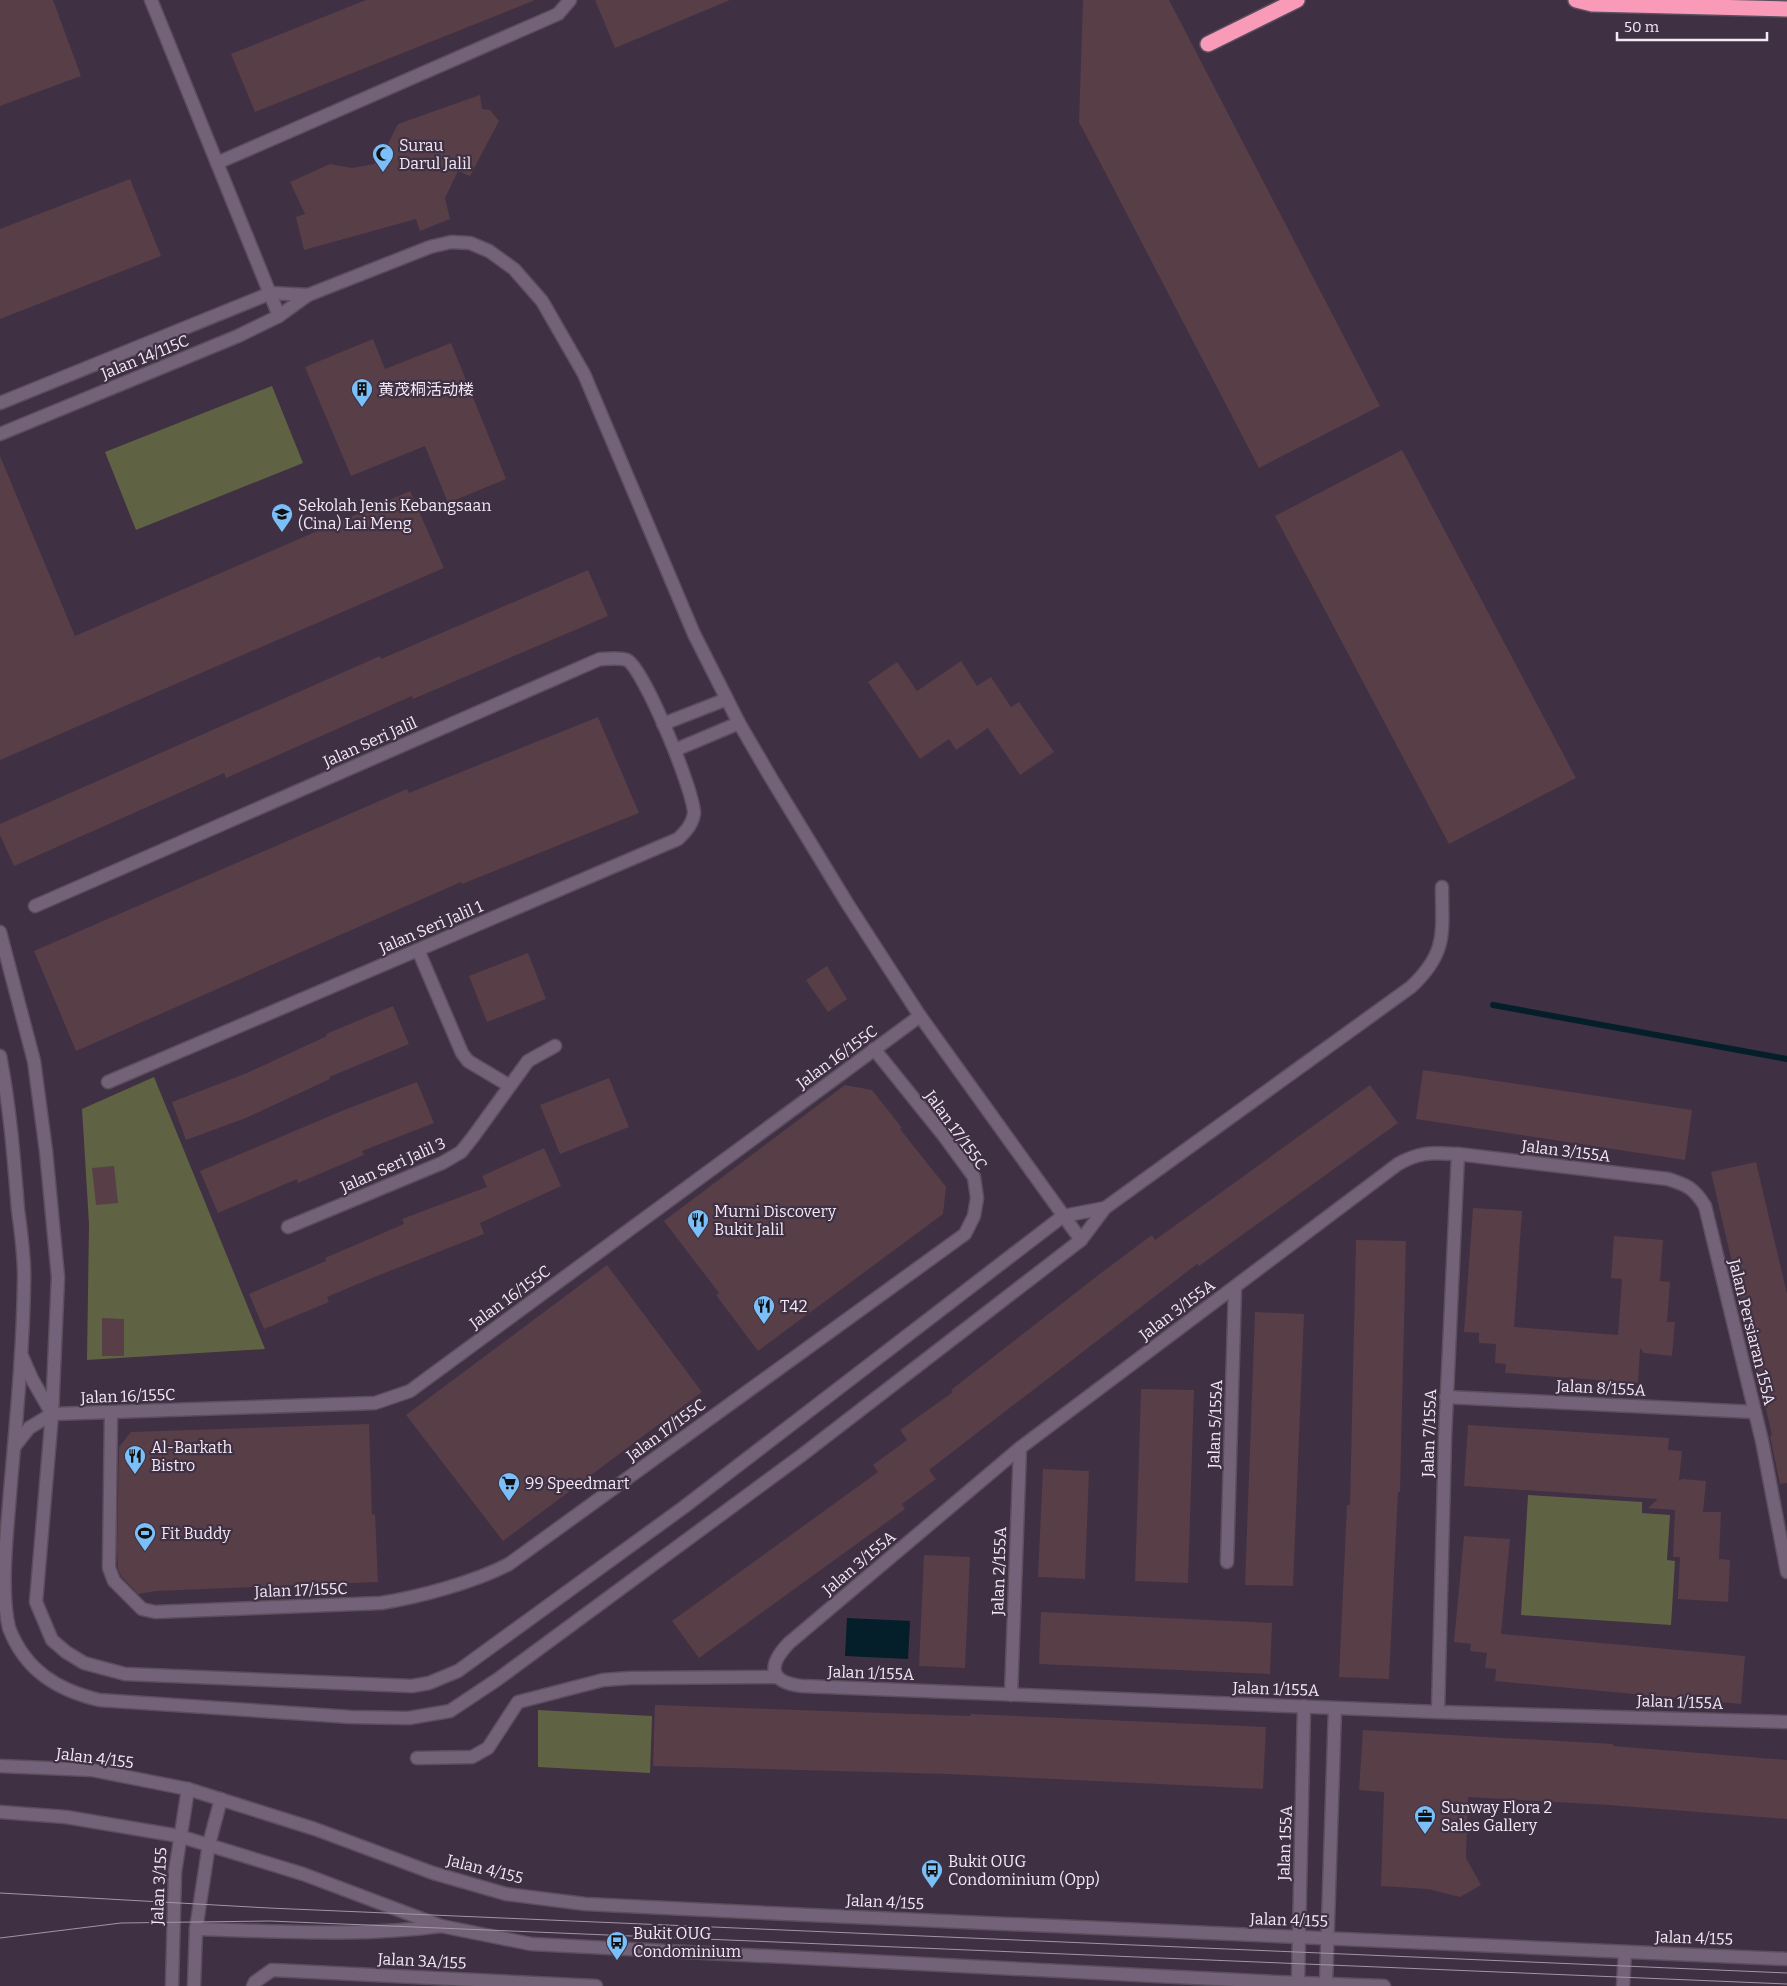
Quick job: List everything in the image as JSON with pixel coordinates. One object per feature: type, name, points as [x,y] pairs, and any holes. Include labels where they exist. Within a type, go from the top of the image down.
[{"type":"highway","points":[[1208,44],[1297,0]]},
{"type":"highway","points":[[1576,0],[1592,4],[1787,9]]},
{"type":"street","points":[[151,0],[279,316]]},
{"type":"street","points":[[217,163],[558,14],[570,0]]},
{"type":"street","points":[[271,293],[308,295],[430,247],[451,242],[470,243],[489,251],[514,269],[542,301],[584,374],[694,634],[739,723],[848,903],[920,1016],[1081,1240]]},
{"type":"street","name":"Jalan 14/115C","points":[[0,403],[271,293]]},
{"type":"street","name":"Jalan 14/115C","points":[[0,434],[238,336],[279,316],[308,295]]},
{"type":"street","name":"Jalan Seri Jalil","points":[[35,906],[600,659],[626,660],[632,664],[641,676],[675,750]]},
{"type":"street","points":[[663,724],[727,699]]},
{"type":"street","points":[[675,750],[739,723]]},
{"type":"street","name":"Jalan Seri Jalil 1","points":[[108,1082],[678,839],[689,828],[694,813],[675,750]]},
{"type":"street","points":[[0,1056],[16,1179],[25,1279],[2,1589],[8,1626],[16,1645],[44,1677],[77,1695],[99,1700],[351,1718],[409,1718],[450,1711],[498,1679],[722,1514],[1081,1240],[1105,1208],[1411,987],[1426,972],[1436,956],[1442,938],[1442,887]]},
{"type":"street","points":[[0,932],[34,1061],[46,1151],[58,1277],[52,1414],[36,1602],[52,1640],[66,1652],[84,1663],[126,1674],[412,1686],[429,1683],[458,1671],[684,1507],[1062,1216],[1105,1208]]},
{"type":"street","points":[[418,950],[462,1053],[468,1062],[510,1086]]},
{"type":"street","points":[[0,967],[13,979]]},
{"type":"street","name":"Jalan 16/155C","points":[[52,1414],[375,1403],[410,1391],[920,1016]]},
{"type":"street","name":"Jalan Seri Jalil 3","points":[[288,1227],[442,1163],[461,1152],[528,1061],[555,1046]]},
{"type":"street","name":"Jalan 17/155C","points":[[110,1413],[109,1568],[114,1581],[142,1609],[155,1612],[381,1603],[402,1600],[492,1573],[509,1564],[965,1234],[974,1216],[977,1198],[974,1177],[944,1136],[874,1049]]},
{"type":"street","name":"Jalan 3/155A","points":[[775,1672],[779,1653],[789,1643],[1020,1448],[1398,1164],[1412,1156],[1426,1152],[1458,1154],[1668,1179]]},
{"type":"street","name":"Jalan 7/155A","points":[[1438,1712],[1446,1397],[1458,1154]]},
{"type":"street","name":"Jalan Persiaran 155A","points":[[1668,1179],[1686,1184],[1698,1193],[1705,1206],[1762,1441],[1787,1572]]},
{"type":"street","name":"Jalan 5/155A","points":[[1227,1562],[1234,1287]]},
{"type":"street","points":[[20,1352],[32,1379],[52,1414]]},
{"type":"street","name":"Jalan 8/155A","points":[[1446,1397],[1755,1412]]},
{"type":"street","points":[[14,1447],[29,1428],[52,1414]]},
{"type":"street","name":"Jalan 2/155A","points":[[1011,1695],[1020,1448]]},
{"type":"street","points":[[417,1758],[472,1757],[488,1748],[518,1702],[603,1680],[775,1672]]},
{"type":"street","name":"Jalan 1/155A","points":[[775,1672],[787,1684],[802,1686],[1438,1712],[1787,1722]]},
{"type":"street","name":"Jalan 155A","points":[[1298,1982],[1304,1706]]},
{"type":"street","points":[[1326,1983],[1335,1708]]},
{"type":"street","name":"Jalan 4/155","points":[[0,1766],[92,1770],[188,1789],[307,1826],[434,1873],[506,1894],[594,1904],[1787,1958]]},
{"type":"street","name":"Jalan 3/155","points":[[172,1986],[175,1872],[179,1836],[188,1789]]},
{"type":"street","points":[[194,1986],[196,1929],[210,1844],[221,1799]]},
{"type":"street","points":[[0,1812],[66,1817],[179,1836],[303,1874],[441,1926],[531,1944],[1384,1986]]},
{"type":"street","points":[[196,1929],[354,1932],[405,1931],[441,1926]]},
{"type":"street","points":[[1623,1986],[1625,1952]]},
{"type":"street","name":"Jalan 3A/155","points":[[253,1986],[255,1982],[272,1970],[596,1986]]},
{"type":"green space","points":[[272,386],[303,463],[136,530],[105,452]]},
{"type":"green space","points":[[154,1077],[265,1349],[87,1360],[89,1224],[82,1109]]},
{"type":"green space","points":[[1528,1495],[1642,1502],[1642,1513],[1670,1515],[1667,1560],[1675,1561],[1671,1625],[1521,1615]]},
{"type":"green space","points":[[538,1710],[652,1716],[650,1773],[538,1767]]},
{"type":"water","points":[[847,1618],[910,1621],[908,1659],[845,1656]]},
{"type":"building","points":[[0,0],[53,0],[81,76],[0,106]]},
{"type":"building","points":[[366,0],[533,1],[255,112],[231,54]]},
{"type":"building","points":[[595,0],[730,0],[615,48]]},
{"type":"building","points":[[1083,0],[1169,0],[1380,406],[1259,468],[1079,122]]},
{"type":"building","name":"Surau Darul Jalil","points":[[480,95],[482,109],[490,110],[499,121],[470,176],[458,171],[445,198],[450,219],[420,231],[416,219],[304,250],[296,217],[305,214],[290,182],[330,164],[352,168],[374,164],[381,158],[398,124]]},
{"type":"building","points":[[130,179],[161,256],[0,319],[0,229]]},
{"type":"building","points":[[373,339],[385,369],[451,343],[506,479],[448,503],[425,446],[351,476],[305,367]]},
{"type":"building","points":[[1402,450],[1576,778],[1449,844],[1275,516]]},
{"type":"building","points":[[0,456],[75,636],[410,491],[444,568],[0,760]]},
{"type":"building","points":[[588,570],[608,616],[413,699],[412,696],[226,778],[224,773],[14,866],[0,835],[0,824],[380,656],[381,659]]},
{"type":"building","points":[[961,661],[977,686],[991,677],[1011,707],[1019,702],[1054,752],[1020,775],[988,728],[956,750],[949,739],[920,759],[868,682],[897,662],[917,691]]},
{"type":"building","points":[[598,717],[639,813],[462,884],[461,882],[76,1051],[34,951],[407,789],[409,793]]},
{"type":"building","points":[[528,953],[546,999],[487,1022],[469,976]]},
{"type":"building","points":[[827,966],[847,999],[828,1012],[806,980]]},
{"type":"building","points":[[393,1006],[409,1044],[329,1077],[330,1079],[246,1118],[186,1140],[172,1102],[247,1073],[327,1036],[326,1034]]},
{"type":"building","points":[[1423,1070],[1692,1110],[1685,1160],[1416,1119]]},
{"type":"building","points":[[609,1078],[629,1127],[560,1154],[540,1105]]},
{"type":"building","points":[[417,1082],[434,1123],[362,1151],[364,1155],[298,1183],[297,1179],[218,1213],[200,1171],[344,1110]]},
{"type":"building","points":[[845,1085],[872,1090],[902,1128],[900,1129],[946,1187],[943,1214],[758,1351],[716,1295],[719,1293],[664,1221]]},
{"type":"building","points":[[1370,1085],[1398,1123],[1199,1266],[1197,1264],[929,1470],[936,1479],[902,1504],[905,1509],[699,1658],[672,1621],[878,1472],[873,1465],[907,1440],[900,1430],[953,1392],[951,1390],[1101,1273],[1152,1235],[1155,1240]]},
{"type":"building","points":[[544,1148],[561,1186],[480,1223],[484,1234],[327,1297],[329,1302],[264,1329],[249,1294],[326,1261],[325,1258],[404,1224],[402,1219],[487,1187],[482,1176]]},
{"type":"building","points":[[1756,1162],[1787,1294],[1787,1483],[1780,1484],[1770,1436],[1772,1435],[1711,1172]]},
{"type":"building","points":[[114,1166],[118,1203],[96,1205],[92,1168]]},
{"type":"building","points":[[1473,1208],[1522,1211],[1514,1327],[1618,1335],[1622,1279],[1611,1278],[1614,1236],[1663,1240],[1660,1281],[1670,1282],[1667,1322],[1675,1322],[1672,1356],[1644,1353],[1640,1348],[1638,1383],[1505,1373],[1506,1364],[1495,1363],[1496,1344],[1479,1343],[1479,1333],[1464,1332]]},
{"type":"building","points":[[1356,1240],[1406,1241],[1400,1492],[1398,1492],[1389,1679],[1339,1677],[1347,1505],[1350,1505]]},
{"type":"building","points":[[607,1265],[702,1392],[503,1541],[406,1415]]},
{"type":"building","points":[[1255,1312],[1304,1314],[1293,1586],[1245,1585]]},
{"type":"building","points":[[102,1318],[124,1319],[124,1356],[102,1356]]},
{"type":"building","points":[[1141,1389],[1194,1390],[1188,1583],[1135,1581]]},
{"type":"building","points":[[369,1424],[372,1515],[375,1514],[378,1582],[156,1591],[138,1594],[121,1576],[118,1569],[117,1547],[119,1447],[131,1432]]},
{"type":"building","points":[[1468,1425],[1669,1438],[1668,1450],[1682,1451],[1679,1481],[1682,1479],[1706,1481],[1703,1512],[1721,1512],[1719,1559],[1730,1560],[1728,1602],[1678,1599],[1680,1557],[1673,1557],[1675,1510],[1648,1508],[1658,1499],[1464,1486]]},
{"type":"building","points":[[1043,1469],[1089,1471],[1085,1579],[1038,1577]]},
{"type":"building","points":[[1464,1536],[1510,1539],[1501,1634],[1745,1656],[1741,1704],[1495,1681],[1496,1669],[1485,1668],[1487,1653],[1470,1651],[1471,1644],[1454,1642]]},
{"type":"building","points":[[924,1555],[970,1557],[965,1668],[919,1666]]},
{"type":"building","points":[[1041,1612],[1272,1623],[1270,1674],[1039,1664]]},
{"type":"building","points":[[655,1705],[970,1716],[971,1714],[1266,1727],[1263,1789],[949,1774],[653,1766]]},
{"type":"building","points":[[1363,1730],[1613,1744],[1613,1746],[1787,1760],[1787,1819],[1609,1805],[1468,1797],[1466,1858],[1481,1885],[1460,1897],[1428,1889],[1381,1886],[1384,1792],[1359,1790]]},
{"type":"waterway","points":[[1493,1005],[1787,1059]]},
{"type":"tram line","points":[[0,1893],[269,1908],[1787,1973]]},
{"type":"tram line","points":[[0,1938],[121,1923],[270,1921],[1787,1984]]},
{"type":"place","name":"Surau Darul Jalil","points":[[383,173]]},
{"type":"place","name":"黄茂桐活动楼","points":[[362,408]]},
{"type":"place","name":"Sekolah Jenis Kebangsaan (Cina) Lai Meng","points":[[282,533]]},
{"type":"place","name":"Murni Discovery Bukit Jalil","points":[[698,1239]]},
{"type":"place","name":"T42","points":[[764,1325]]},
{"type":"place","name":"Al-Barkath Bistro","points":[[135,1475]]},
{"type":"place","name":"99 Speedmart","points":[[509,1502]]},
{"type":"place","name":"Fit Buddy","points":[[145,1552]]},
{"type":"place","name":"Sunway Flora 2 Sales Gallery","points":[[1425,1835]]},
{"type":"place","name":"Bukit OUG Condominium (Opp)","points":[[932,1889]]},
{"type":"place","name":"Bukit OUG Condominium","points":[[617,1961]]}]
